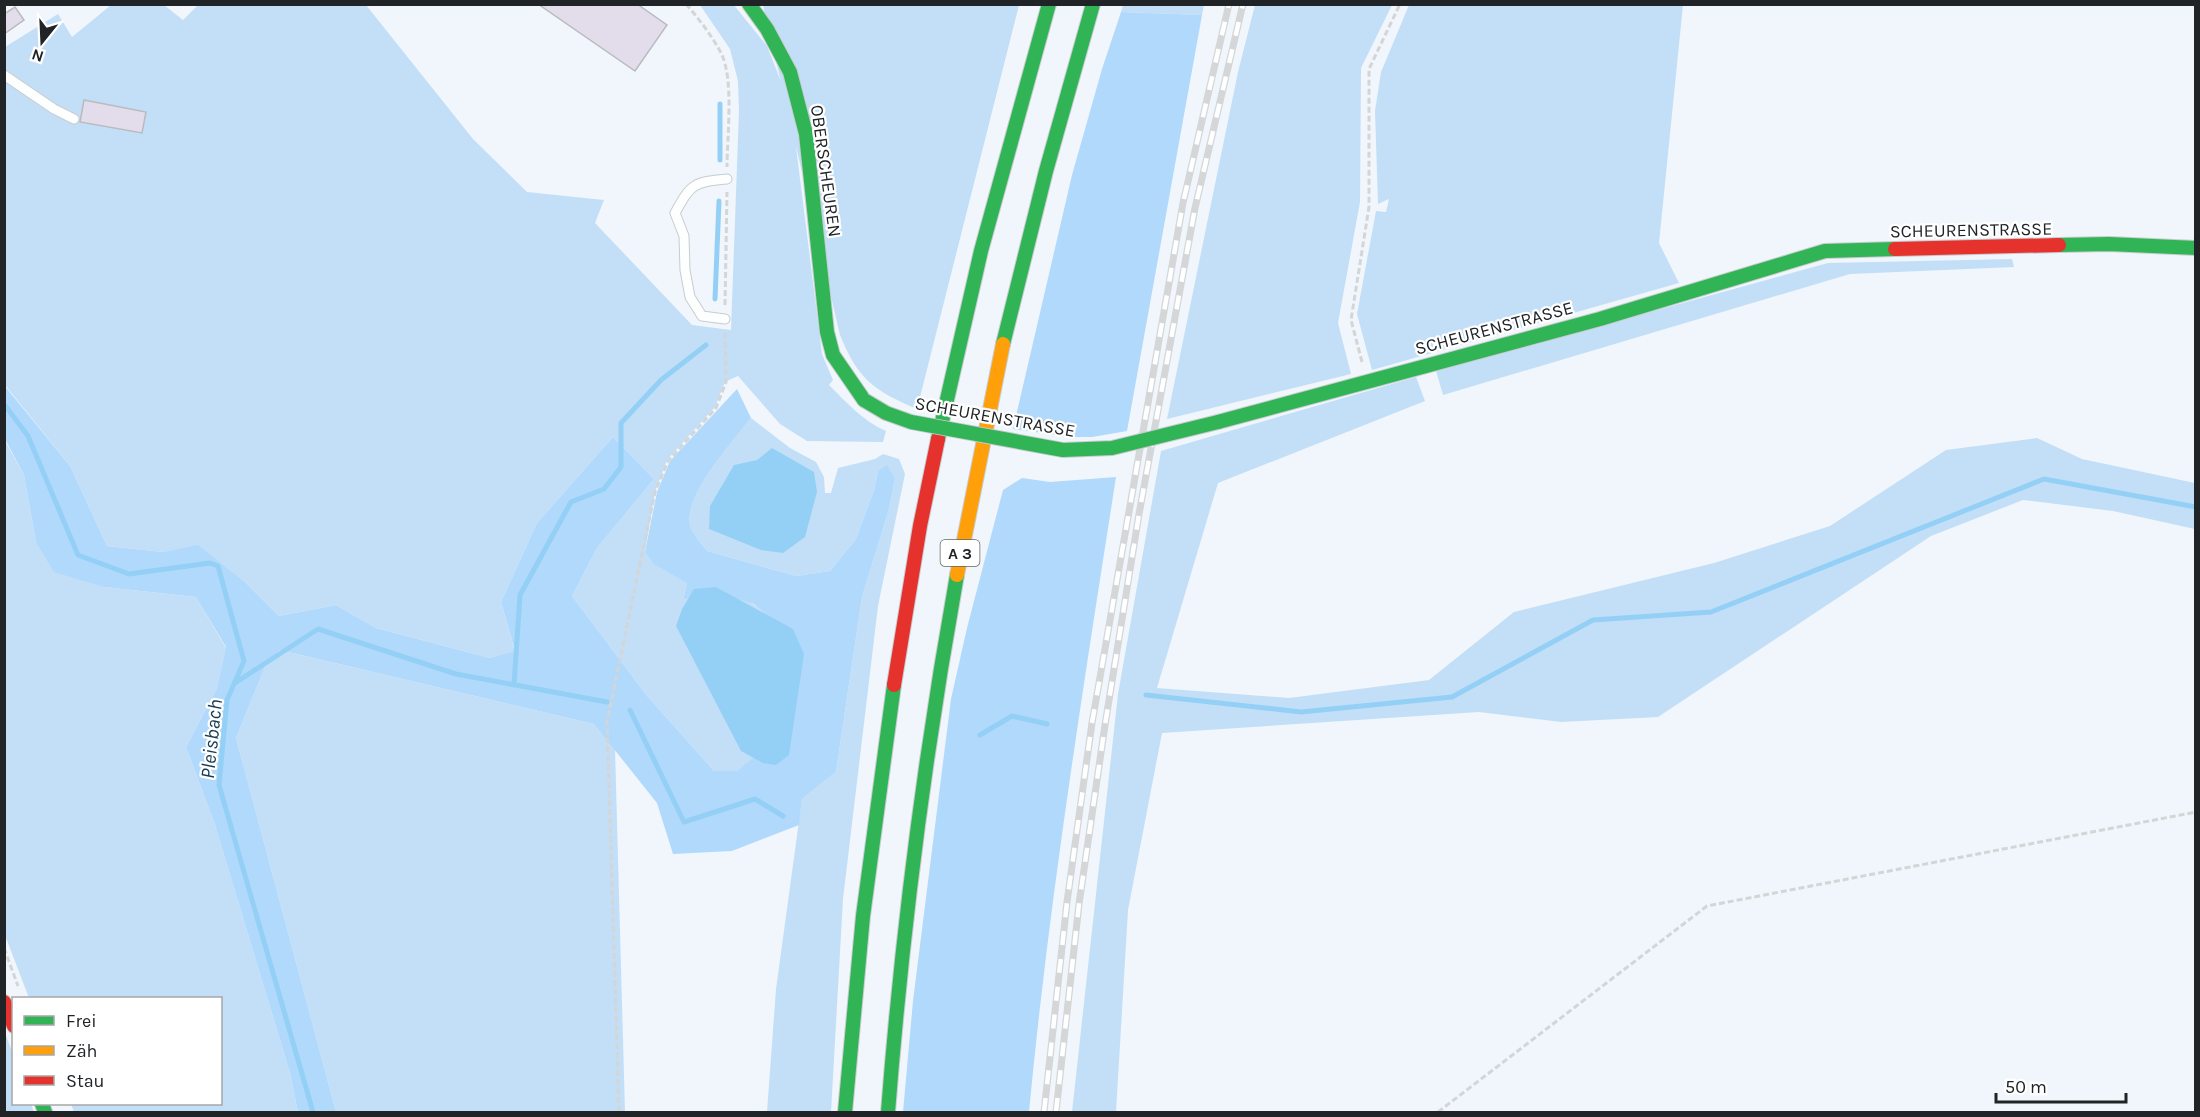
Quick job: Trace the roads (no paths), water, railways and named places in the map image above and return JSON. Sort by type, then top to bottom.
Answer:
[{"type":"main road","name":"OBERSCHEUREN","points":[[749,4],[767,29],[790,72],[806,134],[827,332],[833,355]]},
{"type":"main road","name":"A 3","points":[[845,1113],[866,877],[914,559],[960,334],[1012,132],[1049,4]]},
{"type":"main road","name":"A 3","points":[[888,1113],[909,883],[957,568],[1003,340],[1054,141],[1093,4]]},
{"type":"main road","name":"SCHEURENSTRASSE","points":[[833,355],[864,400],[886,413],[911,422],[1063,450],[1112,448],[1218,422],[1600,319],[1825,251],[2109,244],[2196,248]]},
{"type":"main road","points":[[4,1002],[12,1021]]},
{"type":"lane","points":[[4,75],[54,110],[74,119]]},
{"type":"lane","points":[[725,318],[702,316],[690,297],[685,270],[684,236],[675,213],[687,192],[702,181],[727,179]]},
{"type":"waterway","points":[[720,104],[720,160]]},
{"type":"waterway","points":[[715,299],[719,201]]},
{"type":"waterway","points":[[514,685],[520,595],[571,502],[604,489],[621,467],[621,423],[661,380],[706,345]]},
{"type":"waterway","name":"Pleisbach","points":[[4,404],[28,436],[78,555],[129,574],[210,563],[218,566],[244,661],[227,700],[219,785],[313,1112]]},
{"type":"waterway","points":[[1146,695],[1301,712],[1452,697],[1593,620],[1711,612],[2044,479],[2196,507]]},
{"type":"waterway","points":[[235,683],[318,629],[456,674],[607,702]]},
{"type":"waterway","points":[[630,710],[684,822],[755,799],[783,816]]},
{"type":"waterway","points":[[980,735],[1012,716],[1047,724]]},
{"type":"railway","points":[[1044,1112],[1067,902],[1092,723],[1183,203],[1229,4]]},
{"type":"railway","points":[[1056,1112],[1079,904],[1139,514],[1195,208],[1243,4]]}]
